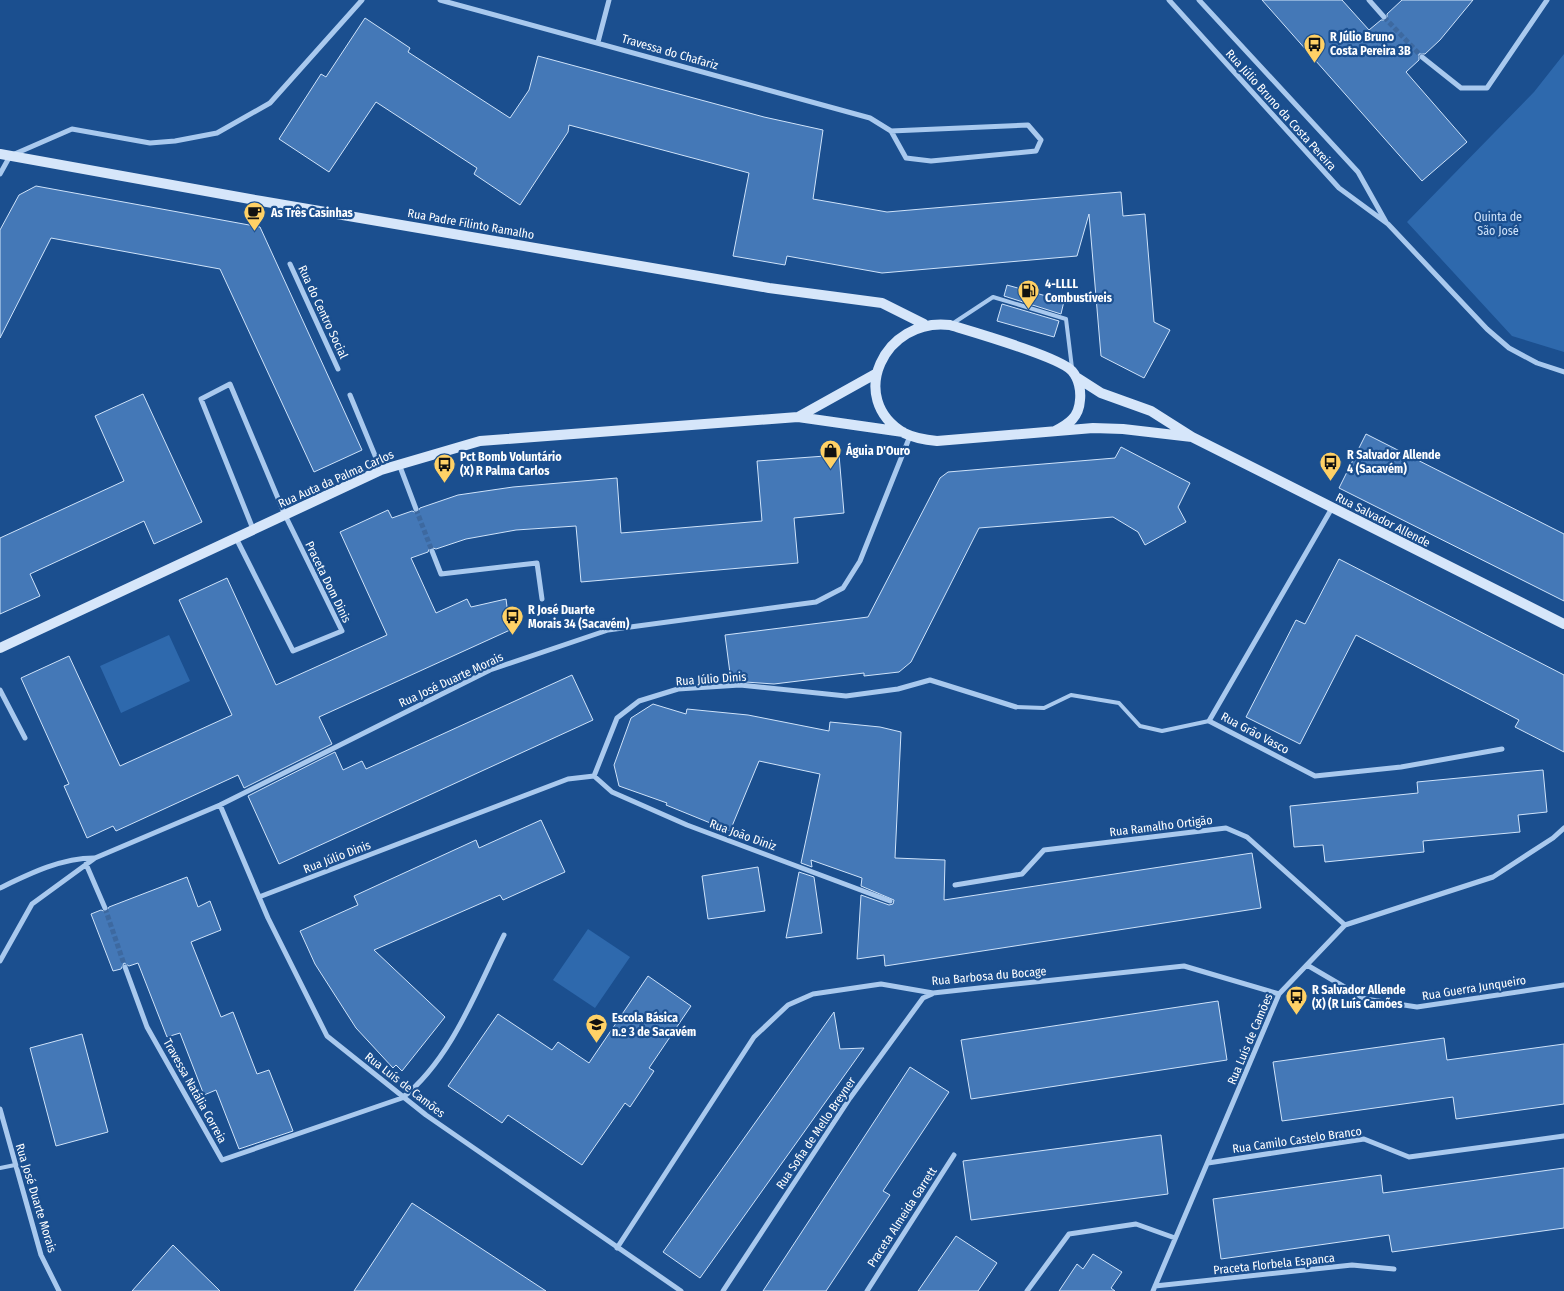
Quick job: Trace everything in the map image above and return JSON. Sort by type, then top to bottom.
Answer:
[{"type":"street","points":[[0,174],[5,155],[72,129],[150,143],[175,142],[216,133],[270,103],[362,0]]},
{"type":"street","name":"Travessa do Chafariz","points":[[440,0],[870,118],[891,131],[906,158],[931,161],[1036,151],[1041,140],[1028,124],[891,131]]},
{"type":"street","points":[[598,42],[609,0]]},
{"type":"street","name":"Rua Júlio Bruno da Costa Pereira","points":[[1169,0],[1338,188],[1388,224],[1486,329],[1501,342],[1538,363],[1564,372]]},
{"type":"street","name":"Rua Júlio Bruno da Costa Pereira","points":[[1199,0],[1358,172],[1388,224]]},
{"type":"street","points":[[1368,0],[1384,17]]},
{"type":"street","points":[[1422,57],[1462,88],[1488,88],[1547,0]]},
{"type":"street","name":"Rua Padre Filinto Ramalho","points":[[5,155],[769,288],[882,303],[924,324]]},
{"type":"street","name":"Rua do Centro Social","points":[[290,264],[338,369]]},
{"type":"street","points":[[907,434],[890,421],[881,406],[876,391],[877,373],[888,349],[904,333],[924,324],[950,325],[1062,363],[1101,393],[1152,411],[1192,437]]},
{"type":"street","name":"Rua Auta da Palma Carlos","points":[[798,417],[877,373]]},
{"type":"street","points":[[1055,431],[1072,420],[1079,411],[1080,388],[1074,374]]},
{"type":"street","points":[[253,530],[201,400],[230,384],[285,515]]},
{"type":"street","points":[[350,395],[381,470]]},
{"type":"street","name":"Rua Auta da Palma Carlos","points":[[0,648],[381,470],[480,441],[798,417],[907,434],[937,441],[1093,428],[1123,429],[1192,437]]},
{"type":"street","name":"Rua José Duarte Morais","points":[[0,960],[32,904],[94,858],[220,805],[490,670],[608,630],[816,602],[843,588],[860,562],[907,434]]},
{"type":"street","name":"Rua Salvador Allende","points":[[1192,437],[1564,624]]},
{"type":"street","points":[[399,464],[416,510]]},
{"type":"street","name":"Rua Grão Vasco","points":[[1332,508],[1209,721],[1315,776],[1401,767],[1502,749]]},
{"type":"street","name":"Praceta Dom Dinis","points":[[235,538],[293,651],[342,631],[285,515]]},
{"type":"street","points":[[432,551],[441,574],[537,563],[542,599]]},
{"type":"street","name":"Rua Júlio Dinis","points":[[259,897],[568,779],[594,776],[617,718],[639,701],[678,689],[740,685],[846,696],[898,689],[930,680],[1016,707]]},
{"type":"street","points":[[0,690],[25,738]]},
{"type":"street","name":"Rua João Diniz","points":[[594,776],[612,792],[687,826],[890,901]]},
{"type":"street","name":"Rua Luís de Camões","points":[[220,805],[259,897],[327,1036],[402,1098],[681,1291]]},
{"type":"street","name":"Rua Ramalho Ortigão","points":[[955,885],[1022,874],[1044,850],[1226,828],[1247,837],[1345,925]]},
{"type":"street","name":"Rua Luís de Camões","points":[[1154,1288],[1279,994],[1345,925],[1493,877],[1553,838],[1564,828]]},
{"type":"street","points":[[0,888],[48,867],[79,858],[94,858]]},
{"type":"street","points":[[86,864],[105,908]]},
{"type":"street","points":[[402,1098],[419,1085],[465,1016],[504,934]]},
{"type":"street","name":"Rua Guerra Junqueiro","points":[[1307,965],[1365,999],[1417,1007],[1564,985]]},
{"type":"street","name":"Rua Barbosa du Bocage","points":[[617,1248],[754,1037],[788,1005],[813,994],[881,984],[933,993],[1184,966],[1279,994]]},
{"type":"street","name":"Travessa Natália Correia","points":[[125,967],[147,1026],[222,1160],[402,1098]]},
{"type":"street","name":"Rua Sofia de Mello Breyner","points":[[723,1291],[850,1098],[924,998],[933,993]]},
{"type":"street","name":"Rua José Duarte Morais","points":[[0,1109],[14,1165],[41,1255],[58,1291]]},
{"type":"street","name":"Rua Camilo Castelo Branco","points":[[1208,1163],[1364,1139],[1409,1157],[1564,1136]]},
{"type":"street","name":"Praceta Almeida Garrett","points":[[867,1291],[954,1154]]},
{"type":"street","points":[[1027,1291],[1069,1234],[1136,1224],[1175,1238]]},
{"type":"street","name":"Praceta Florbela Espanca","points":[[1154,1288],[1352,1265],[1394,1268]]},
{"type":"lane","points":[[950,325],[993,297],[1066,318],[1074,374]]},
{"type":"lane","points":[[1016,707],[1044,708],[1071,696],[1119,703],[1140,726],[1162,731],[1209,721]]},
{"type":"lane","points":[[0,1168],[14,1165]]},
{"type":"green space","name":"Quinta de São José","points":[[1564,54],[1564,352],[1512,336],[1407,222],[1534,92]]},
{"type":"green space","points":[[169,635],[190,681],[121,713],[100,666]]},
{"type":"green space","points":[[588,929],[630,957],[595,1008],[553,980]]},
{"type":"building","points":[[1262,0],[1342,0],[1369,30],[1381,20],[1387,20],[1387,14],[1402,0],[1473,0],[1440,40],[1425,54],[1419,54],[1419,60],[1406,72],[1467,142],[1422,181]]},
{"type":"building","points":[[365,18],[410,48],[408,52],[510,118],[529,90],[538,56],[764,117],[823,130],[813,199],[887,212],[1121,192],[1123,216],[1145,214],[1154,322],[1170,330],[1144,378],[1101,356],[1089,214],[1077,256],[882,273],[787,256],[785,265],[733,256],[749,173],[569,125],[568,132],[520,205],[474,174],[477,168],[376,102],[329,172],[279,139],[321,74],[326,77]]},
{"type":"building","points":[[36,186],[260,227],[362,450],[314,472],[220,269],[51,238],[0,338],[0,230],[19,195]]},
{"type":"building","points":[[1007,285],[1064,301],[1061,314],[1004,296]]},
{"type":"building","points":[[1002,304],[1059,321],[1054,337],[997,321]]},
{"type":"building","points":[[143,394],[202,522],[154,544],[144,521],[30,574],[40,596],[0,614],[0,538],[124,481],[95,416]]},
{"type":"building","points":[[1366,434],[1564,534],[1564,601],[1339,488]]},
{"type":"building","points":[[1121,447],[1190,483],[1178,507],[1186,522],[1145,545],[1138,532],[1113,517],[979,528],[911,662],[899,672],[864,676],[864,673],[774,684],[731,681],[725,635],[868,617],[940,478],[948,472],[1115,458]]},
{"type":"building","points":[[839,455],[844,513],[794,518],[798,563],[581,582],[576,526],[516,530],[466,539],[436,549],[430,547],[428,552],[411,558],[436,613],[467,599],[471,607],[506,599],[510,630],[319,717],[332,744],[244,788],[238,775],[116,831],[113,826],[87,838],[64,786],[69,784],[21,678],[69,656],[120,766],[232,715],[179,600],[227,578],[276,685],[387,635],[340,532],[388,510],[392,518],[412,511],[417,513],[420,508],[458,495],[513,487],[617,478],[621,533],[762,521],[757,461]]},
{"type":"building","points":[[1339,559],[1564,675],[1564,752],[1515,727],[1519,720],[1356,635],[1300,744],[1246,717],[1296,620],[1305,624]]},
{"type":"building","points":[[572,675],[593,720],[279,864],[248,796],[335,752],[343,770],[362,761],[366,769]]},
{"type":"building","points":[[653,704],[686,714],[687,709],[748,715],[829,731],[830,722],[880,727],[901,732],[895,858],[945,860],[944,900],[1252,853],[1261,908],[885,966],[884,955],[857,959],[861,895],[889,905],[893,904],[894,900],[861,886],[862,878],[811,860],[812,867],[801,863],[820,774],[759,761],[730,831],[666,805],[667,803],[619,786],[614,765],[631,718]]},
{"type":"building","points":[[1543,770],[1547,812],[1518,815],[1520,832],[1423,841],[1424,852],[1325,862],[1323,845],[1294,847],[1290,806],[1418,793],[1417,782]]},
{"type":"building","points":[[541,820],[565,872],[503,900],[500,895],[374,950],[445,1017],[402,1071],[396,1065],[393,1068],[356,1028],[315,964],[300,931],[358,905],[354,896],[476,840],[479,848]]},
{"type":"building","points":[[758,867],[765,911],[708,919],[702,876]]},
{"type":"building","points":[[799,872],[814,877],[822,933],[786,938]]},
{"type":"building","points":[[187,877],[198,907],[210,901],[221,930],[191,942],[221,1017],[233,1012],[257,1074],[269,1070],[293,1131],[239,1149],[216,1090],[204,1095],[180,1033],[167,1037],[138,963],[129,966],[124,963],[121,969],[113,971],[91,914],[101,910],[106,912],[109,907]]},
{"type":"building","points":[[648,976],[691,1006],[649,1068],[654,1071],[630,1107],[625,1103],[582,1165],[508,1115],[502,1123],[448,1086],[498,1014],[552,1050],[558,1042],[589,1063]]},
{"type":"building","points":[[1218,1001],[1227,1060],[971,1099],[961,1040]]},
{"type":"building","points":[[834,1012],[840,1049],[864,1048],[700,1278],[663,1252]]},
{"type":"building","points":[[82,1034],[108,1132],[56,1146],[30,1048]]},
{"type":"building","points":[[1444,1038],[1447,1060],[1564,1044],[1564,1104],[1456,1119],[1453,1097],[1282,1121],[1273,1062]]},
{"type":"building","points":[[910,1067],[949,1092],[883,1191],[890,1195],[826,1291],[763,1291]]},
{"type":"building","points":[[1161,1135],[1168,1194],[971,1220],[963,1161]]},
{"type":"building","points":[[1564,1168],[1564,1228],[1392,1252],[1389,1235],[1221,1259],[1213,1199],[1381,1175],[1383,1193]]},
{"type":"building","points":[[412,1203],[546,1291],[354,1291]]},
{"type":"building","points":[[956,1236],[997,1263],[978,1291],[918,1291]]},
{"type":"building","points":[[173,1245],[220,1291],[132,1291]]},
{"type":"building","points":[[1093,1254],[1122,1272],[1111,1288],[1115,1291],[1059,1291],[1077,1264],[1083,1269]]},
{"type":"tunnel","points":[[1384,17],[1422,57]]},
{"type":"tunnel","points":[[416,509],[432,551]]},
{"type":"tunnel","points":[[105,908],[125,967]]},
{"type":"place","name":"R Júlio Bruno Costa Pereira 3B","points":[[1314,63]]},
{"type":"place","name":"As Três Casinhas","points":[[255,232]]},
{"type":"place","name":"4-LLLL Combustíveis","points":[[1029,310]]},
{"type":"place","name":"Águia D'Ouro","points":[[830,470]]},
{"type":"place","name":"R Salvador Allende 4 (Sacavém)","points":[[1331,481]]},
{"type":"place","name":"Pct Bomb Voluntário (X) R Palma Carlos","points":[[444,483]]},
{"type":"place","name":"R José Duarte Morais 34 (Sacavém)","points":[[512,636]]},
{"type":"place","name":"R Salvador Allende (X) (R Luís Camões","points":[[1296,1016]]},
{"type":"place","name":"Escola Básica n.º 3 de Sacavém","points":[[596,1044]]}]
